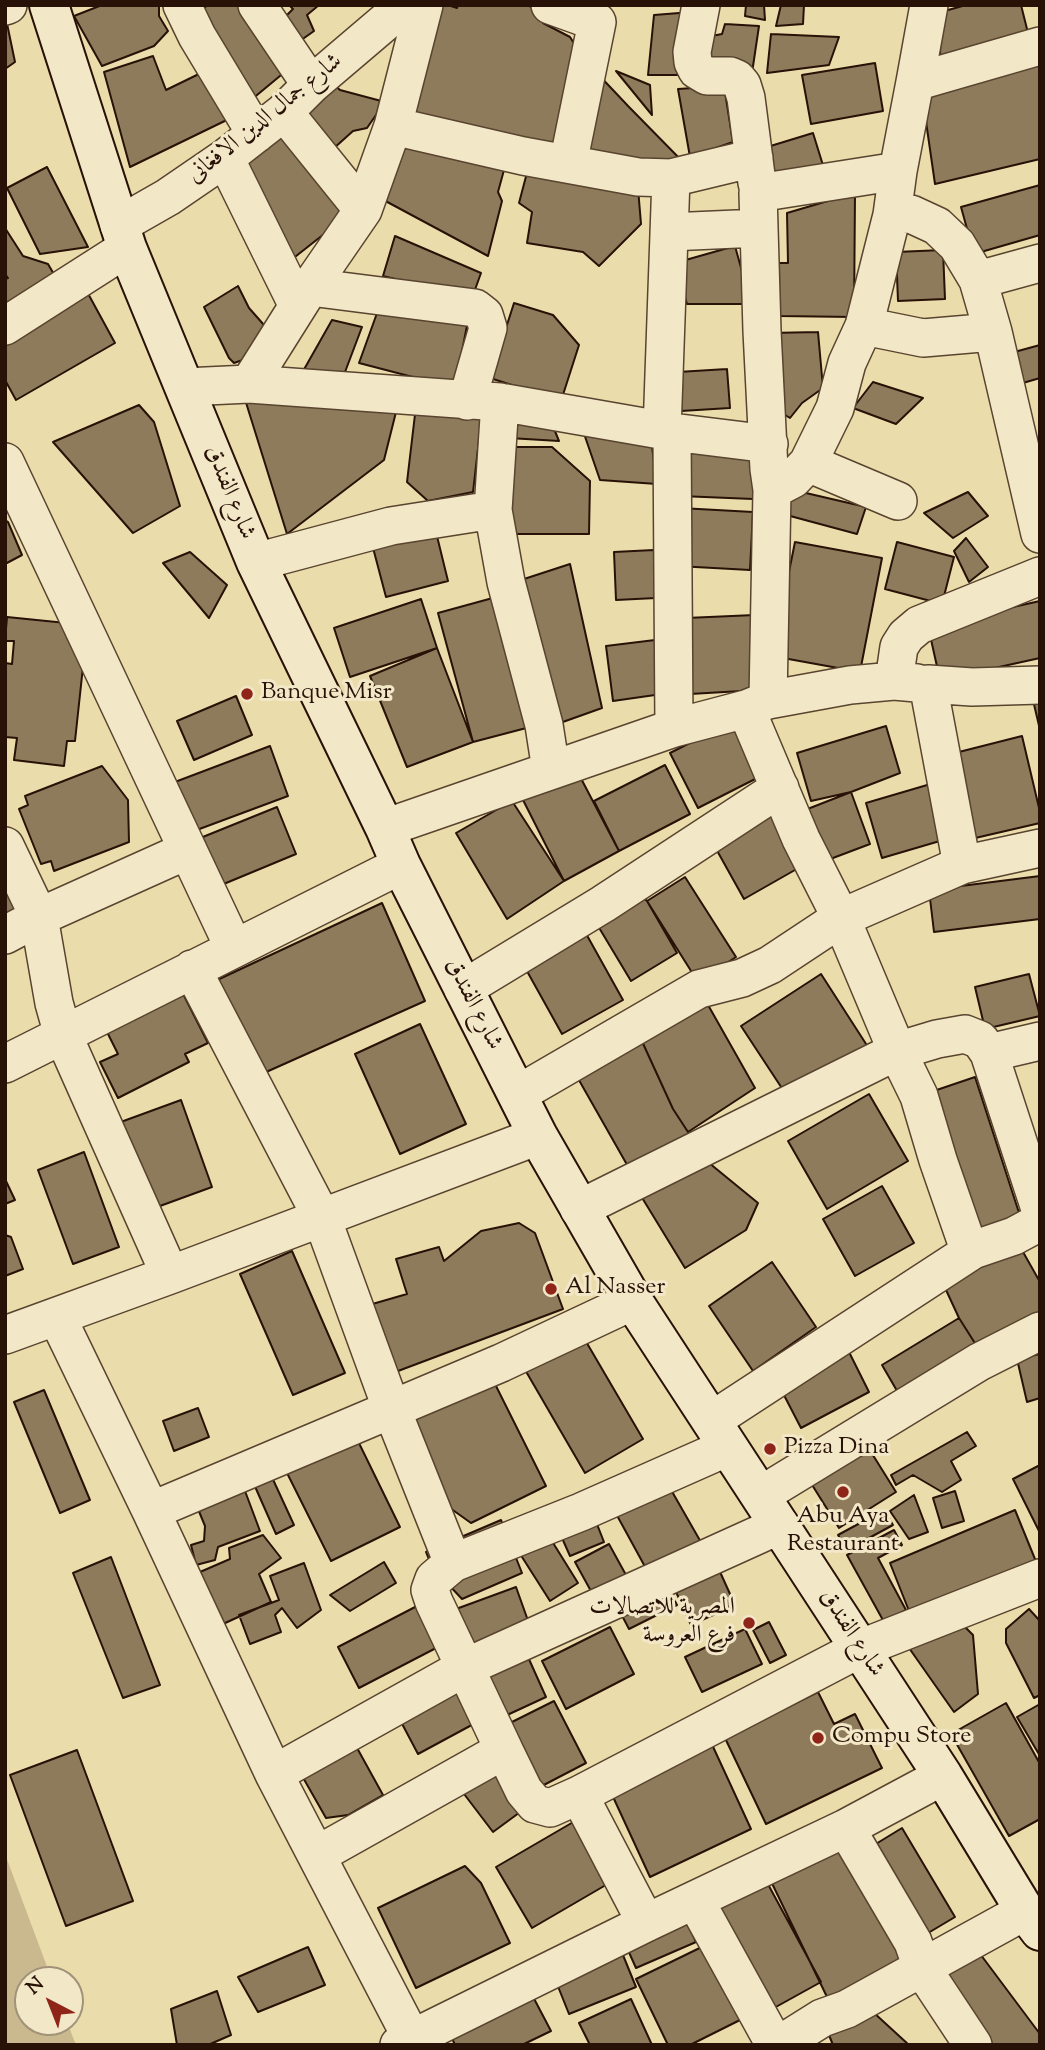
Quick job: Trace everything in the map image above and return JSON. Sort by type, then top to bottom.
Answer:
[{"type":"street","name":"شارع الفندق","points":[[48,5],[123,237],[256,562],[401,865],[538,1136],[633,1301],[943,1776],[1032,1921]]},
{"type":"street","points":[[182,5],[197,36],[270,123],[363,210]]},
{"type":"street","points":[[257,5],[311,85]]},
{"type":"street","name":"شارع جمال الدين الافغانى","points":[[5,326],[123,237],[168,197],[270,123],[405,5]]},
{"type":"street","points":[[249,384],[363,210],[393,126],[424,5]]},
{"type":"street","points":[[550,5],[599,14],[568,164]]},
{"type":"street","points":[[701,5],[692,52],[693,62],[697,70],[707,75],[730,76],[742,85],[746,98],[757,193],[772,490],[757,705],[780,788],[801,839],[841,918],[919,1096],[965,1238],[973,1250]]},
{"type":"street","points":[[772,490],[793,479],[808,463],[835,408],[847,363],[864,326],[892,215],[929,5]]},
{"type":"street","points":[[915,82],[1040,46]]},
{"type":"street","points":[[393,126],[638,177],[671,178],[757,193]]},
{"type":"street","points":[[225,158],[304,297]]},
{"type":"street","points":[[669,232],[757,193],[898,171]]},
{"type":"street","points":[[671,178],[667,432],[674,728]]},
{"type":"street","points":[[892,215],[911,214],[937,226],[957,245],[978,280],[993,332],[1040,534]]},
{"type":"street","points":[[978,280],[1040,263]]},
{"type":"street","points":[[304,297],[475,309],[484,315],[488,328],[483,401],[493,510],[506,582],[544,725],[551,770]]},
{"type":"street","points":[[864,326],[923,338],[993,332]]},
{"type":"street","points":[[185,387],[249,384],[483,401],[667,432],[769,444]]},
{"type":"street","points":[[5,462],[234,948]]},
{"type":"street","points":[[808,463],[898,501]]},
{"type":"street","points":[[256,562],[391,526],[493,510]]},
{"type":"street","points":[[962,865],[899,647],[906,636],[919,625],[1040,576]]},
{"type":"street","points":[[385,828],[674,728],[757,705],[850,685],[1040,685]]},
{"type":"street","points":[[463,989],[603,904],[780,788]]},
{"type":"street","points":[[5,846],[38,917],[54,1003],[64,1035],[170,1275]]},
{"type":"street","points":[[518,1094],[699,989],[742,978],[770,965],[841,918],[962,865],[1040,848]]},
{"type":"street","points":[[5,935],[38,917],[188,850]]},
{"type":"street","points":[[5,1064],[401,865]]},
{"type":"street","points":[[192,969],[322,1218],[392,1410],[453,1563]]},
{"type":"street","points":[[579,1209],[897,1051],[965,1034],[980,1040],[989,1053],[1040,1209]]},
{"type":"street","points":[[989,1053],[1040,1041]]},
{"type":"street","points":[[7,1330],[57,1317],[538,1136]]},
{"type":"street","points":[[1040,1222],[1014,1236],[973,1250],[720,1434],[581,1512],[453,1563],[434,1578],[430,1590],[464,1668],[524,1791],[535,1804],[550,1808],[859,1649],[1040,1578]]},
{"type":"street","points":[[151,1511],[501,1363],[633,1301]]},
{"type":"street","points":[[57,1317],[274,1774],[317,1855],[423,2039],[646,1923],[846,1828],[943,1776]]},
{"type":"street","points":[[274,1774],[464,1668],[771,1510],[979,1362],[1040,1331]]},
{"type":"street","points":[[317,1855],[503,1749]]},
{"type":"street","points":[[579,1795],[646,1923]]},
{"type":"street","points":[[846,1828],[912,1942],[922,1968],[973,2045]]},
{"type":"street","points":[[695,1900],[777,2045],[822,2018],[847,2009],[922,1968],[1032,1921]]},
{"type":"shaded area","points":[[5,1854],[47,1966],[14,1966],[14,2036],[72,2036],[76,2045],[5,2045]]},
{"type":"building","points":[[102,5],[159,5],[159,16],[168,31],[154,46],[102,66],[74,16]]},
{"type":"building","points":[[208,5],[247,5],[292,66],[251,100],[193,16]]},
{"type":"building","points":[[289,5],[319,5],[307,15],[314,31],[297,43],[281,21],[293,9]]},
{"type":"building","points":[[432,5],[457,8],[458,5],[527,5],[543,12],[543,23],[570,37],[579,51],[564,153],[419,124],[409,103]]},
{"type":"building","points":[[746,5],[764,5],[765,20],[745,16]]},
{"type":"building","points":[[781,5],[804,5],[803,24],[776,26]]},
{"type":"building","points":[[966,5],[1021,5],[1028,33],[940,56],[941,12]]},
{"type":"building","points":[[692,12],[686,75],[648,75],[654,15]]},
{"type":"building","points":[[5,14],[15,62],[5,69]]},
{"type":"building","points":[[725,24],[759,26],[752,73],[706,63],[706,37],[722,34]]},
{"type":"building","points":[[771,34],[839,37],[829,65],[767,73]]},
{"type":"building","points":[[153,56],[166,90],[203,72],[235,116],[130,167],[104,72]]},
{"type":"building","points":[[1040,56],[1040,159],[935,184],[921,87]]},
{"type":"building","points":[[875,63],[883,111],[811,124],[802,75]]},
{"type":"building","points":[[595,71],[629,107],[686,165],[581,153]]},
{"type":"building","points":[[616,71],[650,85],[652,115]]},
{"type":"building","points":[[328,79],[340,90],[385,102],[367,128],[353,131],[333,149],[292,112]]},
{"type":"building","points":[[724,86],[733,142],[690,157],[678,89]]},
{"type":"building","points":[[283,124],[352,212],[286,264],[231,164]]},
{"type":"building","points":[[813,133],[826,175],[776,189],[764,148]]},
{"type":"building","points":[[399,139],[504,170],[498,192],[502,201],[488,256],[378,197]]},
{"type":"building","points":[[529,165],[638,188],[641,224],[599,266],[583,252],[527,243],[532,212],[519,203]]},
{"type":"building","points":[[47,167],[88,247],[40,254],[7,188]]},
{"type":"building","points":[[1040,185],[1040,235],[974,254],[961,207]]},
{"type":"building","points":[[855,193],[854,317],[779,316],[770,263],[788,263],[787,213]]},
{"type":"building","points":[[5,228],[23,256],[48,264],[55,276],[5,306],[5,279],[8,278],[5,274]]},
{"type":"building","points":[[395,236],[481,273],[472,298],[383,276]]},
{"type":"building","points":[[735,246],[751,304],[687,304],[675,263]]},
{"type":"building","points":[[943,250],[945,299],[898,301],[896,252]]},
{"type":"building","points":[[238,286],[249,308],[264,325],[260,354],[234,363],[204,307]]},
{"type":"building","points":[[85,288],[115,343],[16,400],[5,380],[5,338]]},
{"type":"building","points":[[381,302],[469,315],[455,388],[359,363]]},
{"type":"building","points":[[514,303],[553,315],[579,345],[561,401],[490,378]]},
{"type":"building","points":[[332,320],[362,327],[342,380],[298,380]]},
{"type":"building","points":[[818,332],[823,388],[802,403],[790,418],[777,410],[770,333]]},
{"type":"building","points":[[1040,345],[1040,378],[1016,385],[1007,354]]},
{"type":"building","points":[[727,369],[730,408],[681,411],[678,372]]},
{"type":"building","points":[[873,382],[923,398],[896,424],[853,408]]},
{"type":"building","points":[[243,393],[397,408],[384,460],[287,534]]},
{"type":"building","points":[[139,405],[154,422],[180,506],[133,533],[53,442]]},
{"type":"building","points":[[416,406],[482,414],[473,492],[428,501],[407,482]]},
{"type":"building","points":[[510,417],[550,419],[559,441],[509,438]]},
{"type":"building","points":[[581,425],[651,439],[657,484],[600,480]]},
{"type":"building","points":[[682,446],[756,450],[753,499],[680,496]]},
{"type":"building","points":[[503,447],[552,447],[590,481],[589,534],[502,534]]},
{"type":"building","points":[[793,490],[866,507],[857,534],[779,513]]},
{"type":"building","points":[[968,492],[988,516],[953,538],[924,513]]},
{"type":"building","points":[[680,508],[753,512],[750,570],[677,566]]},
{"type":"building","points":[[5,520],[22,555],[5,564]]},
{"type":"building","points":[[435,528],[448,581],[386,597],[372,544]]},
{"type":"building","points":[[966,538],[988,567],[969,582],[954,551]]},
{"type":"building","points":[[795,542],[882,558],[860,672],[772,656]]},
{"type":"building","points":[[897,542],[954,557],[942,604],[885,589]]},
{"type":"building","points":[[654,550],[656,598],[616,600],[614,552]]},
{"type":"building","points":[[190,552],[227,585],[209,618],[163,563]]},
{"type":"building","points":[[570,564],[602,708],[560,723],[521,580]]},
{"type":"building","points":[[500,596],[534,726],[473,742],[438,613]]},
{"type":"building","points":[[421,599],[437,648],[350,677],[334,628]]},
{"type":"building","points":[[1040,601],[1040,658],[940,680],[928,626]]},
{"type":"building","points":[[755,615],[759,690],[690,694],[686,618]]},
{"type":"building","points":[[7,617],[76,624],[85,648],[75,741],[67,741],[64,766],[14,760],[17,738],[5,737],[5,663],[12,664],[14,641],[5,641]]},
{"type":"building","points":[[655,640],[662,694],[613,701],[606,646]]},
{"type":"building","points":[[437,648],[473,742],[407,767],[370,676]]},
{"type":"building","points":[[236,696],[252,735],[194,760],[177,721]]},
{"type":"building","points":[[1040,698],[1040,730],[1033,700]]},
{"type":"building","points":[[737,719],[765,774],[698,808],[670,753]]},
{"type":"building","points":[[886,726],[900,773],[851,792],[811,801],[797,753]]},
{"type":"building","points":[[1022,736],[1040,812],[1040,823],[971,839],[951,754]]},
{"type":"building","points":[[270,746],[288,796],[186,834],[167,785]]},
{"type":"building","points":[[665,765],[690,814],[619,851],[594,801]]},
{"type":"building","points":[[102,766],[128,800],[129,842],[54,871],[51,861],[41,864],[19,809],[28,805],[25,796]]},
{"type":"building","points":[[575,767],[619,851],[564,881],[521,796]]},
{"type":"building","points":[[934,783],[950,838],[882,858],[866,803]]},
{"type":"building","points":[[851,792],[870,844],[825,861],[805,810]]},
{"type":"building","points":[[512,801],[564,881],[507,919],[456,833]]},
{"type":"building","points":[[277,807],[296,854],[202,893],[183,845]]},
{"type":"building","points":[[772,814],[802,866],[744,899],[715,847]]},
{"type":"building","points":[[1040,876],[1040,919],[934,932],[929,890]]},
{"type":"building","points":[[685,877],[736,957],[698,982],[647,901]]},
{"type":"building","points":[[5,879],[22,911],[5,920]]},
{"type":"building","points":[[640,894],[647,901],[677,953],[631,981],[595,921]]},
{"type":"building","points":[[382,903],[425,1001],[255,1077],[215,981]]},
{"type":"building","points":[[584,930],[623,1000],[562,1034],[523,964]]},
{"type":"building","points":[[168,964],[208,1043],[185,1054],[189,1062],[118,1098],[100,1062],[118,1054],[106,1030]]},
{"type":"building","points":[[821,974],[868,1047],[789,1099],[741,1026]]},
{"type":"building","points":[[1029,974],[1040,1016],[985,1029],[975,987]]},
{"type":"building","points":[[699,989],[755,1088],[688,1132],[673,1109],[635,1026]]},
{"type":"building","points":[[629,1013],[673,1109],[688,1132],[697,1132],[630,1170],[563,1052]]},
{"type":"building","points":[[420,1024],[466,1124],[400,1154],[355,1054]]},
{"type":"building","points":[[975,1077],[1021,1219],[965,1238],[919,1096]]},
{"type":"building","points":[[869,1094],[908,1161],[827,1209],[788,1141]]},
{"type":"building","points":[[181,1100],[212,1187],[149,1210],[118,1123]]},
{"type":"building","points":[[84,1152],[119,1247],[73,1264],[38,1170]]},
{"type":"building","points":[[703,1158],[758,1203],[746,1230],[685,1268],[641,1196]]},
{"type":"building","points":[[5,1179],[15,1200],[5,1204]]},
{"type":"building","points":[[882,1186],[914,1243],[855,1276],[823,1219]]},
{"type":"building","points":[[519,1223],[535,1233],[563,1309],[398,1371],[374,1346],[362,1307],[407,1294],[396,1259],[439,1247],[444,1261],[481,1231]]},
{"type":"building","points":[[5,1235],[11,1237],[23,1269],[5,1276]]},
{"type":"building","points":[[1014,1236],[1040,1282],[1040,1315],[978,1348],[959,1318],[940,1277]]},
{"type":"building","points":[[292,1251],[345,1373],[293,1395],[240,1274]]},
{"type":"building","points":[[772,1262],[816,1327],[753,1371],[709,1306]]},
{"type":"building","points":[[959,1318],[978,1348],[900,1396],[882,1365]]},
{"type":"building","points":[[581,1333],[643,1439],[585,1473],[524,1368]]},
{"type":"building","points":[[841,1336],[869,1392],[801,1428],[772,1372]]},
{"type":"building","points":[[1040,1354],[1040,1398],[1027,1402],[1017,1359]]},
{"type":"building","points":[[481,1356],[546,1486],[471,1523],[450,1508],[396,1398]]},
{"type":"building","points":[[44,1390],[90,1500],[60,1513],[14,1402]]},
{"type":"building","points":[[198,1408],[209,1437],[174,1451],[163,1421]]},
{"type":"building","points":[[851,1420],[896,1492],[839,1528],[794,1456]]},
{"type":"building","points":[[967,1432],[976,1446],[951,1461],[961,1480],[942,1492],[913,1475],[896,1485],[891,1475]]},
{"type":"building","points":[[356,1437],[400,1527],[331,1561],[286,1471]]},
{"type":"building","points":[[1040,1465],[1040,1533],[1013,1479]]},
{"type":"building","points":[[270,1473],[294,1525],[276,1534],[253,1482]]},
{"type":"building","points":[[666,1481],[702,1544],[649,1574],[614,1510]]},
{"type":"building","points":[[245,1491],[260,1531],[218,1547],[215,1560],[196,1565],[191,1545],[204,1541],[205,1526],[198,1509]]},
{"type":"building","points":[[955,1491],[964,1521],[942,1528],[933,1498]]},
{"type":"building","points":[[914,1495],[928,1532],[909,1539],[890,1511]]},
{"type":"building","points":[[884,1510],[893,1525],[847,1550],[838,1535]]},
{"type":"building","points":[[1015,1510],[1037,1564],[911,1616],[890,1563]]},
{"type":"building","points":[[593,1514],[604,1542],[570,1556],[558,1529]]},
{"type":"building","points":[[501,1520],[522,1573],[462,1599],[432,1567],[426,1552]]},
{"type":"building","points":[[894,1530],[902,1545],[878,1558],[906,1610],[884,1622],[847,1555]]},
{"type":"building","points":[[263,1535],[281,1558],[259,1574],[271,1602],[223,1624],[200,1572],[230,1559],[229,1548]]},
{"type":"building","points":[[550,1538],[578,1583],[550,1601],[515,1546]]},
{"type":"building","points":[[609,1544],[626,1575],[592,1593],[575,1562]]},
{"type":"building","points":[[111,1557],[160,1685],[123,1698],[73,1573]]},
{"type":"building","points":[[384,1562],[396,1583],[350,1611],[330,1595]]},
{"type":"building","points":[[304,1563],[321,1610],[297,1628],[282,1608],[275,1615],[281,1632],[250,1644],[239,1615],[279,1600],[270,1576]]},
{"type":"building","points":[[716,1563],[735,1605],[691,1625],[672,1583]]},
{"type":"building","points":[[665,1582],[677,1605],[629,1629],[617,1606]]},
{"type":"building","points":[[516,1587],[531,1629],[471,1651],[456,1609]]},
{"type":"building","points":[[417,1606],[438,1647],[359,1688],[338,1647]]},
{"type":"building","points":[[945,1607],[973,1635],[978,1694],[954,1712],[902,1638]]},
{"type":"building","points":[[1029,1609],[1040,1621],[1040,1695],[1034,1698],[1006,1643],[1006,1629]]},
{"type":"building","points":[[769,1622],[786,1655],[770,1663],[753,1630]]},
{"type":"building","points":[[610,1627],[634,1674],[566,1709],[542,1661]]},
{"type":"building","points":[[745,1629],[762,1664],[702,1692],[685,1657]]},
{"type":"building","points":[[528,1657],[546,1697],[505,1716],[482,1663]]},
{"type":"building","points":[[452,1667],[481,1720],[418,1754],[390,1701]]},
{"type":"building","points":[[818,1692],[834,1724],[855,1714],[882,1768],[766,1824],[725,1738]]},
{"type":"building","points":[[554,1701],[586,1763],[538,1788],[506,1725]]},
{"type":"building","points":[[1006,1703],[1040,1764],[1040,1819],[1009,1836],[951,1734]]},
{"type":"building","points":[[1040,1704],[1040,1756],[1017,1717]]},
{"type":"building","points":[[351,1737],[383,1795],[348,1815],[326,1818],[297,1767]]},
{"type":"building","points":[[709,1738],[751,1829],[650,1877],[608,1786]]},
{"type":"building","points":[[77,1750],[133,1901],[66,1926],[10,1775]]},
{"type":"building","points":[[487,1770],[509,1784],[527,1807],[493,1832],[461,1790]]},
{"type":"building","points":[[575,1821],[611,1882],[532,1928],[496,1867]]},
{"type":"building","points":[[902,1828],[955,1917],[913,1942],[861,1853]]},
{"type":"building","points":[[845,1832],[907,1960],[828,1999],[766,1871]]},
{"type":"building","points":[[465,1866],[481,1883],[510,1943],[416,1988],[378,1908]]},
{"type":"building","points":[[763,1875],[821,1982],[765,2013],[706,1906]]},
{"type":"building","points":[[683,1912],[696,1942],[636,1968],[623,1939]]},
{"type":"building","points":[[960,1927],[1040,2034],[1040,2045],[961,2045],[905,1969]]},
{"type":"building","points":[[614,1933],[636,1987],[569,2014],[547,1959]]},
{"type":"building","points":[[712,1942],[748,2016],[690,2045],[668,2045],[636,1979]]},
{"type":"building","points":[[308,1947],[325,1985],[258,2012],[238,1977]]},
{"type":"building","points":[[217,1991],[231,2035],[208,2045],[177,2045],[171,2009]]},
{"type":"building","points":[[530,1991],[551,2031],[522,2045],[455,2045],[448,2029]]},
{"type":"building","points":[[631,1999],[652,2045],[590,2045],[579,2023]]},
{"type":"building","points":[[861,2001],[909,2045],[833,2045],[822,2018]]},
{"type":"place","name":"Banque Misr","points":[[247,694]]},
{"type":"place","name":"Al Nasser","points":[[551,1289]]},
{"type":"place","name":"Pizza Dina","points":[[770,1449]]},
{"type":"place","name":"Abu Aya Restaurant","points":[[843,1492]]},
{"type":"place","name":"المصرية للاتصالات فرع العروسة","points":[[749,1623]]},
{"type":"place","name":"Compu Store","points":[[818,1738]]}]
